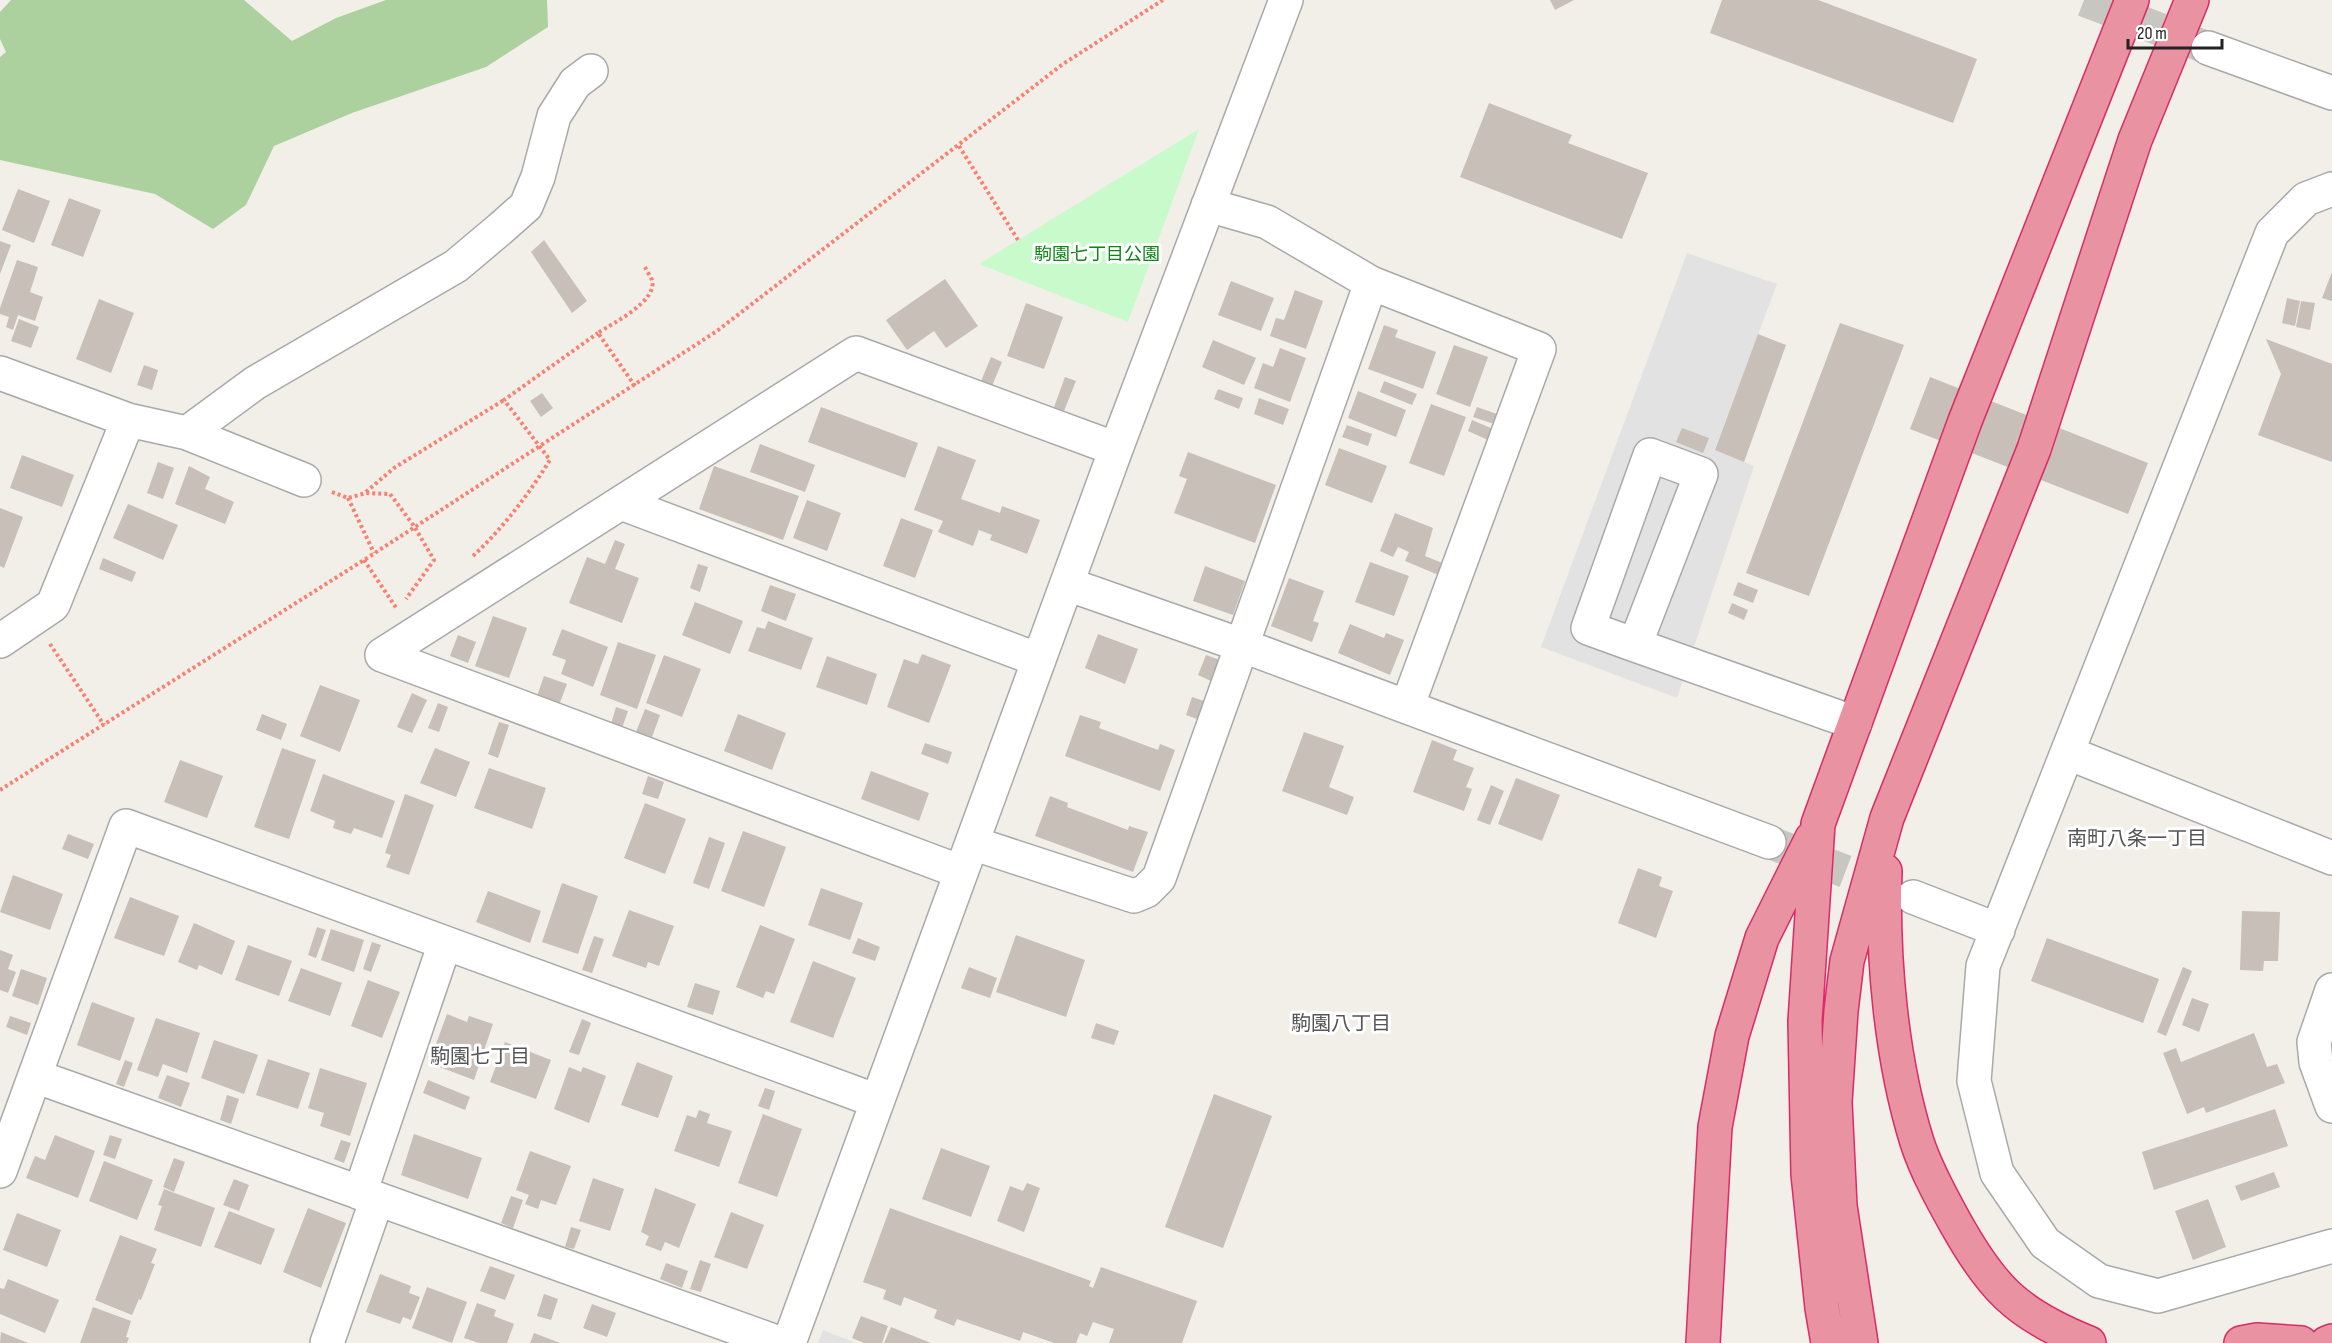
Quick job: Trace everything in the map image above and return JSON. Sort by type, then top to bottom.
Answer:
[{"type":"highway","points":[[1703,1343],[1715,1127],[1732,1035],[1762,938],[1818,824],[1965,421],[2132,0]]},
{"type":"highway","points":[[1861,1343],[1840,1206],[1835,1102],[1847,961],[1887,818],[2034,449],[2135,140],[2192,0]]},
{"type":"highway","points":[[1887,818],[1883,914],[1889,991],[1900,1079],[1918,1144],[1945,1204],[1972,1253],[2007,1295],[2050,1327],[2089,1343]]},
{"type":"highway","points":[[1818,824],[1805,1021],[1807,1162],[1822,1308],[1828,1343]]},
{"type":"highway","points":[[2241,1343],[2257,1340],[2301,1343]]},
{"type":"highway","points":[[2327,1343],[2332,1341]]},
{"type":"street","points":[[789,1343],[1116,449],[1286,0]]},
{"type":"street","points":[[2208,48],[2332,93]]},
{"type":"street","points":[[187,433],[255,383],[456,266],[526,206],[538,177],[554,116],[575,83],[591,71]]},
{"type":"street","points":[[2332,189],[2306,199],[2272,233],[1983,966],[1974,1081],[1997,1173],[2045,1243],[2099,1281],[2158,1296],[2332,1246]]},
{"type":"street","points":[[1208,205],[1267,222],[1371,283],[1539,349],[1407,707]]},
{"type":"street","points":[[1116,449],[856,353],[382,655],[966,858],[1134,896],[1146,891],[1159,878],[1371,283]]},
{"type":"street","points":[[0,373],[128,420],[187,433],[304,480]]},
{"type":"street","points":[[13,627],[53,605],[128,420]]},
{"type":"street","points":[[1635,645],[1701,474],[1650,455],[1588,627],[1635,645],[1855,723]]},
{"type":"street","points":[[621,503],[1039,660]]},
{"type":"street","points":[[1067,584],[1241,645],[1769,842]]},
{"type":"street","points":[[2068,753],[2332,858]]},
{"type":"street","points":[[0,1171],[126,826],[878,1101]]},
{"type":"street","points":[[1912,897],[1998,930]]},
{"type":"street","points":[[327,1343],[445,943]]},
{"type":"street","points":[[2332,990],[2314,1042],[2316,1062],[2332,1106]]},
{"type":"street","points":[[35,1076],[779,1343]]},
{"type":"path","points":[[0,790],[364,560],[717,331],[1064,64],[1163,0]]},
{"type":"path","points":[[959,146],[1018,240]]},
{"type":"path","points":[[366,493],[394,468],[504,400],[641,304],[650,294],[652,281],[645,267]]},
{"type":"path","points":[[598,333],[635,386]]},
{"type":"path","points":[[464,564],[506,522],[550,460],[504,400]]},
{"type":"path","points":[[304,480],[348,498],[366,493],[390,494],[414,526],[434,560],[398,611]]},
{"type":"path","points":[[348,498],[374,553]]},
{"type":"path","points":[[364,560],[398,611]]},
{"type":"path","points":[[398,611],[408,604]]},
{"type":"path","points":[[13,627],[104,725]]},
{"type":"green space","points":[[11,0],[244,0],[292,41],[336,18],[386,0],[547,0],[548,27],[486,67],[352,113],[274,146],[246,205],[213,229],[155,194],[0,160],[0,57],[6,52],[0,39],[0,12]]},
{"type":"green space","name":"駒園七丁目公園","points":[[1199,129],[1128,322],[979,264]]},
{"type":"shaded area","points":[[1687,253],[1777,284],[1715,449],[1754,466],[1677,698],[1541,647]]},
{"type":"shaded area","points":[[823,1330],[856,1343],[818,1343]]},
{"type":"building","points":[[1550,0],[1574,0],[1555,10]]},
{"type":"building","points":[[1722,0],[1818,0],[1977,59],[1953,123],[1710,33]]},
{"type":"building","points":[[1489,103],[1572,135],[1568,143],[1648,173],[1622,239],[1460,177]]},
{"type":"building","points":[[18,189],[50,201],[34,243],[2,230]]},
{"type":"building","points":[[69,198],[101,210],[83,257],[51,245]]},
{"type":"building","points":[[544,240],[587,301],[572,313],[531,252]]},
{"type":"building","points":[[0,241],[11,245],[0,274]]},
{"type":"building","points":[[17,260],[38,267],[30,292],[43,297],[35,321],[18,315],[13,330],[6,327],[9,317],[0,314],[0,308]]},
{"type":"building","points":[[2332,272],[2332,301],[2322,298]]},
{"type":"building","points":[[945,279],[978,326],[946,348],[934,331],[907,350],[886,320]]},
{"type":"building","points":[[1231,281],[1274,298],[1261,331],[1218,315]]},
{"type":"building","points":[[1295,290],[1323,301],[1306,349],[1270,336],[1276,318],[1284,320]]},
{"type":"building","points":[[2287,298],[2300,301],[2295,326],[2282,323]]},
{"type":"building","points":[[99,299],[134,313],[111,373],[76,359]]},
{"type":"building","points":[[2301,301],[2315,303],[2310,330],[2296,327]]},
{"type":"building","points":[[1026,303],[1063,317],[1044,369],[1007,356]]},
{"type":"building","points":[[19,319],[39,327],[31,348],[11,341]]},
{"type":"building","points":[[1840,323],[1904,345],[1809,596],[1746,573]]},
{"type":"building","points":[[1384,325],[1398,330],[1395,337],[1436,352],[1423,389],[1368,369]]},
{"type":"building","points":[[1758,334],[1786,345],[1744,462],[1715,450]]},
{"type":"building","points":[[2266,339],[2332,364],[2332,462],[2258,435],[2281,374]]},
{"type":"building","points":[[1213,340],[1256,358],[1244,385],[1202,367]]},
{"type":"building","points":[[1454,345],[1488,357],[1470,407],[1436,394]]},
{"type":"building","points":[[1280,348],[1306,358],[1290,402],[1254,388],[1263,363],[1273,367]]},
{"type":"building","points":[[991,357],[1002,362],[992,386],[981,381]]},
{"type":"building","points":[[144,365],[158,370],[152,390],[137,385]]},
{"type":"building","points":[[1065,377],[1076,381],[1064,411],[1054,407]]},
{"type":"building","points":[[1930,377],[2148,463],[2128,514],[1910,429]]},
{"type":"building","points":[[1384,381],[1417,394],[1412,405],[1380,392]]},
{"type":"building","points":[[1218,389],[1243,398],[1239,409],[1214,399]]},
{"type":"building","points":[[1358,391],[1406,410],[1396,437],[1348,418]]},
{"type":"building","points":[[542,393],[553,408],[541,417],[530,401]]},
{"type":"building","points":[[1259,398],[1289,409],[1283,425],[1254,414]]},
{"type":"building","points":[[1431,404],[1466,417],[1444,476],[1409,463]]},
{"type":"building","points":[[821,407],[918,443],[905,478],[808,442]]},
{"type":"building","points":[[1477,407],[1497,414],[1494,424],[1473,417]]},
{"type":"building","points":[[1472,420],[1493,429],[1488,440],[1468,431]]},
{"type":"building","points":[[1347,425],[1372,434],[1368,446],[1342,437]]},
{"type":"building","points":[[1682,428],[1709,438],[1703,453],[1676,442]]},
{"type":"building","points":[[760,444],[815,465],[805,492],[750,472]]},
{"type":"building","points":[[938,446],[976,460],[961,499],[1000,513],[1002,506],[1040,520],[1027,554],[990,540],[992,535],[979,530],[973,546],[938,532],[943,521],[914,510]]},
{"type":"building","points":[[1339,448],[1387,466],[1372,503],[1325,485]]},
{"type":"building","points":[[1188,452],[1276,485],[1255,543],[1174,513],[1187,479],[1179,476]]},
{"type":"building","points":[[22,455],[74,475],[62,507],[10,488]]},
{"type":"building","points":[[158,462],[174,468],[163,499],[147,493]]},
{"type":"building","points":[[189,466],[210,477],[205,489],[234,502],[225,524],[175,504]]},
{"type":"building","points":[[714,466],[799,496],[783,540],[699,509]]},
{"type":"building","points":[[807,500],[841,513],[827,551],[793,538]]},
{"type":"building","points":[[128,504],[178,525],[163,560],[113,538]]},
{"type":"building","points":[[0,508],[23,517],[4,568],[0,566]]},
{"type":"building","points":[[1395,513],[1433,528],[1425,556],[1445,564],[1441,576],[1405,561],[1409,552],[1398,547],[1393,557],[1380,551]]},
{"type":"building","points":[[901,518],[933,530],[915,578],[883,566]]},
{"type":"building","points":[[615,540],[625,544],[615,569],[639,578],[622,623],[569,603],[587,557],[605,564]]},
{"type":"building","points":[[103,558],[136,572],[132,582],[99,569]]},
{"type":"building","points":[[1370,562],[1409,576],[1394,616],[1355,602]]},
{"type":"building","points":[[698,564],[708,567],[700,592],[690,588]]},
{"type":"building","points":[[1205,566],[1245,581],[1233,615],[1193,601]]},
{"type":"building","points":[[1289,578],[1324,591],[1313,621],[1319,623],[1312,642],[1271,626]]},
{"type":"building","points":[[1738,582],[1758,590],[1753,603],[1733,595]]},
{"type":"building","points":[[770,585],[796,594],[786,621],[761,611]]},
{"type":"building","points":[[695,602],[743,621],[730,654],[682,635]]},
{"type":"building","points":[[1732,603],[1748,610],[1744,620],[1728,613]]},
{"type":"building","points":[[493,616],[527,628],[509,678],[475,666]]},
{"type":"building","points":[[768,621],[813,638],[801,670],[748,651],[757,627],[765,629]]},
{"type":"building","points":[[1350,624],[1384,638],[1386,633],[1404,640],[1390,675],[1338,653]]},
{"type":"building","points":[[562,629],[608,647],[593,687],[561,674],[566,660],[552,655]]},
{"type":"building","points":[[1098,634],[1138,649],[1125,684],[1085,668]]},
{"type":"building","points":[[458,635],[476,642],[468,663],[450,656]]},
{"type":"building","points":[[618,642],[656,655],[637,709],[600,695]]},
{"type":"building","points":[[922,654],[951,665],[929,723],[887,707],[904,659],[918,664]]},
{"type":"building","points":[[664,655],[701,669],[682,717],[646,703]]},
{"type":"building","points":[[1206,655],[1220,660],[1211,681],[1198,675]]},
{"type":"building","points":[[827,656],[877,674],[867,705],[816,687]]},
{"type":"building","points":[[544,676],[567,684],[559,705],[537,696]]},
{"type":"building","points":[[320,685],[360,700],[340,752],[300,736]]},
{"type":"building","points":[[412,693],[427,700],[412,733],[397,727]]},
{"type":"building","points":[[1192,697],[1204,701],[1197,719],[1186,715]]},
{"type":"building","points":[[438,703],[448,707],[439,732],[428,728]]},
{"type":"building","points":[[616,707],[628,711],[622,728],[611,724]]},
{"type":"building","points":[[645,709],[660,715],[652,737],[636,732]]},
{"type":"building","points":[[262,714],[287,724],[281,740],[256,730]]},
{"type":"building","points":[[738,714],[786,733],[772,770],[724,751]]},
{"type":"building","points":[[1080,715],[1101,722],[1099,728],[1158,750],[1160,744],[1175,750],[1160,791],[1065,756]]},
{"type":"building","points":[[499,722],[509,725],[498,758],[488,754]]},
{"type":"building","points":[[1304,732],[1344,746],[1329,787],[1354,797],[1347,815],[1282,791]]},
{"type":"building","points":[[1432,740],[1457,750],[1453,760],[1474,768],[1466,787],[1472,789],[1464,811],[1413,792]]},
{"type":"building","points":[[925,743],[952,752],[948,764],[921,754]]},
{"type":"building","points":[[282,748],[316,760],[289,839],[254,827]]},
{"type":"building","points":[[435,748],[470,762],[456,797],[420,783]]},
{"type":"building","points":[[180,760],[223,776],[207,818],[164,802]]},
{"type":"building","points":[[489,768],[546,788],[532,829],[474,808]]},
{"type":"building","points":[[871,771],[929,793],[919,821],[861,799]]},
{"type":"building","points":[[323,774],[395,801],[382,838],[354,828],[351,834],[333,828],[335,821],[310,811]]},
{"type":"building","points":[[648,776],[664,782],[658,799],[642,794]]},
{"type":"building","points":[[1516,778],[1560,795],[1542,841],[1498,824]]},
{"type":"building","points":[[1491,785],[1504,791],[1490,825],[1477,820]]},
{"type":"building","points":[[405,794],[434,805],[409,875],[386,867],[391,855],[385,853]]},
{"type":"building","points":[[1050,796],[1068,803],[1067,807],[1128,830],[1129,826],[1148,832],[1133,872],[1035,836]]},
{"type":"building","points":[[645,803],[686,819],[665,874],[624,858]]},
{"type":"building","points":[[743,831],[786,847],[764,907],[721,891]]},
{"type":"building","points":[[68,834],[94,844],[88,859],[62,849]]},
{"type":"building","points":[[709,837],[725,843],[709,889],[693,883]]},
{"type":"building","points":[[1638,868],[1662,877],[1659,886],[1673,891],[1656,938],[1618,923]]},
{"type":"building","points":[[13,875],[63,894],[50,930],[0,912]]},
{"type":"building","points":[[562,883],[598,896],[578,954],[542,942]]},
{"type":"building","points":[[821,888],[863,903],[850,940],[808,925]]},
{"type":"building","points":[[488,891],[541,911],[530,943],[476,922]]},
{"type":"building","points":[[130,897],[179,916],[164,956],[114,938]]},
{"type":"building","points":[[629,910],[674,926],[659,966],[648,962],[646,968],[612,956]]},
{"type":"building","points":[[2242,911],[2280,912],[2278,961],[2264,961],[2263,971],[2240,970]]},
{"type":"building","points":[[194,923],[235,941],[222,975],[199,965],[197,970],[178,962]]},
{"type":"building","points":[[760,925],[795,939],[774,994],[766,991],[763,998],[736,987]]},
{"type":"building","points":[[317,927],[326,930],[316,958],[308,955]]},
{"type":"building","points":[[331,929],[364,940],[354,972],[321,960]]},
{"type":"building","points":[[1016,935],[1085,960],[1066,1017],[996,992]]},
{"type":"building","points":[[594,936],[604,939],[592,973],[582,970]]},
{"type":"building","points":[[858,938],[880,947],[875,961],[852,953]]},
{"type":"building","points":[[2047,938],[2159,979],[2143,1023],[2031,981]]},
{"type":"building","points":[[372,942],[381,945],[371,972],[363,969]]},
{"type":"building","points":[[248,945],[292,961],[279,996],[235,980]]},
{"type":"building","points":[[0,950],[13,955],[8,969],[16,972],[8,993],[0,990]]},
{"type":"building","points":[[813,961],[856,978],[833,1038],[790,1022]]},
{"type":"building","points":[[969,967],[997,978],[990,998],[961,988]]},
{"type":"building","points":[[2183,967],[2192,971],[2166,1036],[2157,1032]]},
{"type":"building","points":[[301,968],[342,983],[330,1016],[288,1001]]},
{"type":"building","points":[[21,969],[47,978],[38,1005],[12,996]]},
{"type":"building","points":[[368,980],[400,992],[382,1038],[351,1026]]},
{"type":"building","points":[[695,983],[720,991],[713,1015],[687,1007]]},
{"type":"building","points":[[2192,998],[2209,1004],[2199,1032],[2182,1025]]},
{"type":"building","points":[[92,1002],[135,1018],[120,1061],[77,1045]]},
{"type":"building","points":[[447,1014],[467,1022],[469,1016],[493,1024],[474,1080],[429,1063]]},
{"type":"building","points":[[10,1016],[31,1023],[27,1035],[6,1027]]},
{"type":"building","points":[[156,1018],[200,1033],[187,1073],[163,1064],[158,1077],[137,1070]]},
{"type":"building","points":[[582,1019],[591,1023],[579,1055],[569,1052]]},
{"type":"building","points":[[1096,1023],[1119,1031],[1114,1045],[1091,1038]]},
{"type":"building","points":[[2254,1033],[2267,1067],[2277,1064],[2285,1083],[2206,1113],[2204,1107],[2187,1114],[2163,1053],[2176,1048],[2181,1062]]},
{"type":"building","points":[[214,1040],[258,1055],[244,1094],[201,1078]]},
{"type":"building","points":[[505,1042],[551,1060],[536,1099],[490,1082]]},
{"type":"building","points":[[268,1059],[310,1073],[298,1109],[256,1095]]},
{"type":"building","points":[[125,1060],[133,1063],[124,1087],[116,1084]]},
{"type":"building","points":[[637,1062],[673,1076],[658,1118],[621,1105]]},
{"type":"building","points":[[569,1067],[581,1072],[583,1067],[606,1076],[589,1123],[554,1109]]},
{"type":"building","points":[[320,1068],[367,1083],[350,1136],[320,1126],[324,1113],[308,1108]]},
{"type":"building","points":[[167,1075],[190,1083],[181,1107],[158,1098]]},
{"type":"building","points":[[428,1080],[470,1097],[465,1110],[423,1093]]},
{"type":"building","points":[[765,1088],[775,1091],[769,1110],[758,1106]]},
{"type":"building","points":[[1214,1094],[1272,1116],[1223,1248],[1165,1227]]},
{"type":"building","points":[[227,1095],[239,1099],[231,1124],[220,1120]]},
{"type":"building","points":[[2275,1109],[2288,1146],[2154,1190],[2142,1152]]},
{"type":"building","points":[[699,1110],[710,1114],[707,1123],[732,1131],[719,1167],[674,1151],[687,1115],[696,1118]]},
{"type":"building","points":[[763,1114],[802,1129],[777,1197],[738,1183]]},
{"type":"building","points":[[414,1134],[482,1158],[468,1199],[401,1175]]},
{"type":"building","points":[[55,1135],[95,1151],[78,1198],[26,1178],[35,1156],[45,1160]]},
{"type":"building","points":[[110,1135],[122,1139],[115,1159],[103,1155]]},
{"type":"building","points":[[341,1140],[351,1143],[344,1163],[334,1159]]},
{"type":"building","points":[[941,1148],[990,1166],[971,1217],[922,1199]]},
{"type":"building","points":[[530,1151],[571,1166],[556,1205],[541,1200],[538,1209],[525,1204],[529,1195],[516,1190]]},
{"type":"building","points":[[174,1158],[185,1162],[174,1192],[163,1187]]},
{"type":"building","points":[[104,1161],[153,1180],[137,1220],[89,1201]]},
{"type":"building","points":[[2274,1172],[2280,1187],[2241,1201],[2235,1186]]},
{"type":"building","points":[[593,1178],[624,1189],[610,1231],[579,1221]]},
{"type":"building","points":[[234,1179],[249,1185],[239,1211],[223,1205]]},
{"type":"building","points":[[1027,1183],[1040,1188],[1024,1232],[997,1221],[1010,1186],[1023,1191]]},
{"type":"building","points":[[655,1188],[696,1204],[679,1248],[665,1242],[661,1251],[645,1245],[649,1236],[641,1232]]},
{"type":"building","points":[[164,1189],[215,1208],[201,1247],[154,1230],[162,1206],[158,1205]]},
{"type":"building","points":[[511,1196],[523,1200],[513,1228],[501,1223]]},
{"type":"building","points":[[2208,1199],[2226,1247],[2193,1260],[2175,1211]]},
{"type":"building","points":[[308,1208],[346,1223],[321,1288],[283,1272]]},
{"type":"building","points":[[890,1208],[1091,1281],[1089,1286],[1093,1288],[1101,1267],[1197,1301],[1182,1343],[1109,1343],[1114,1329],[1093,1322],[1087,1336],[1080,1333],[1076,1343],[1054,1343],[1023,1332],[1020,1341],[957,1319],[954,1326],[934,1318],[937,1310],[904,1297],[901,1306],[883,1299],[886,1290],[863,1282]]},
{"type":"building","points":[[229,1211],[275,1229],[261,1265],[214,1247]]},
{"type":"building","points":[[731,1212],[764,1225],[747,1269],[714,1257]]},
{"type":"building","points":[[17,1213],[61,1230],[47,1267],[3,1250]]},
{"type":"building","points":[[571,1227],[581,1230],[574,1249],[565,1247]]},
{"type":"building","points":[[120,1235],[157,1249],[151,1263],[155,1264],[141,1300],[139,1299],[132,1315],[95,1300]]},
{"type":"building","points":[[700,1260],[711,1264],[701,1292],[690,1289]]},
{"type":"building","points":[[666,1263],[688,1271],[682,1288],[660,1279]]},
{"type":"building","points":[[490,1266],[515,1275],[505,1300],[480,1291]]},
{"type":"building","points":[[380,1274],[411,1286],[409,1293],[420,1297],[411,1320],[403,1317],[400,1324],[366,1312]]},
{"type":"building","points":[[8,1279],[59,1300],[45,1333],[0,1314],[0,1288],[4,1289]]},
{"type":"building","points":[[427,1287],[467,1302],[452,1343],[412,1328]]},
{"type":"building","points":[[544,1294],[558,1299],[551,1320],[537,1316]]},
{"type":"building","points":[[477,1303],[496,1310],[494,1316],[514,1324],[507,1343],[479,1343],[464,1338]]},
{"type":"building","points":[[592,1304],[616,1313],[607,1337],[583,1328]]},
{"type":"building","points":[[93,1307],[131,1321],[126,1337],[129,1338],[127,1343],[80,1343]]},
{"type":"building","points":[[861,1316],[888,1326],[882,1343],[864,1343],[852,1338]]},
{"type":"building","points":[[891,1327],[931,1343],[884,1343]]},
{"type":"building","points":[[1,1332],[28,1343],[0,1343]]},
{"type":"building","points":[[534,1333],[560,1343],[530,1343]]},
{"type":"tunnel","points":[[2084,0],[2208,48]]},
{"type":"tunnel","points":[[1769,842],[1896,891]]},
{"type":"district","name":"南町八条一丁目","points":[[2137,839]]},
{"type":"district","name":"駒園八丁目","points":[[1341,1024]]},
{"type":"district","name":"駒園七丁目","points":[[480,1057]]}]
